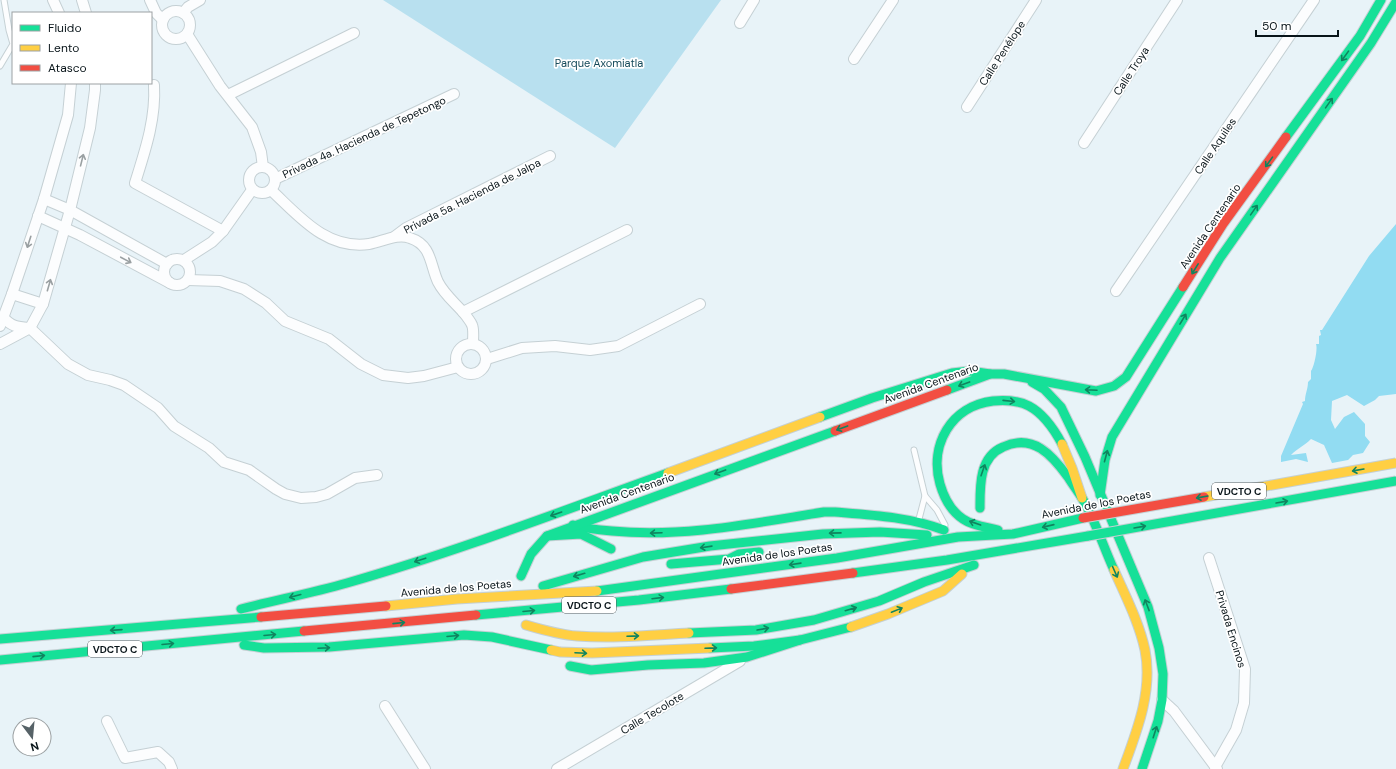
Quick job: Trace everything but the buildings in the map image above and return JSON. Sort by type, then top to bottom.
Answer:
[{"type":"main road","name":"Avenida Centenario","points":[[515,582],[534,548],[547,536],[573,525],[990,374],[1004,374],[1096,391],[1114,386],[1126,377],[1223,224],[1360,36],[1381,0]]},
{"type":"main road","points":[[1100,495],[1105,460],[1112,437],[1175,332],[1220,258],[1371,43],[1396,2]]},
{"type":"main road","points":[[1160,324],[1175,332]]},
{"type":"main road","points":[[155,626],[265,604],[346,583],[418,561],[566,510],[858,403],[952,373],[970,371],[990,374]]},
{"type":"main road","points":[[1026,379],[1044,389],[1061,407],[1085,456],[1148,607],[1159,648],[1163,674],[1162,700],[1158,721],[1142,769]]},
{"type":"main road","points":[[1013,534],[976,524],[964,519],[953,511],[946,503],[938,480],[936,464],[937,452],[949,426],[958,415],[982,403],[1009,400],[1024,404],[1035,410],[1047,421],[1066,451],[1082,498],[1133,614],[1144,645],[1147,675],[1143,707],[1134,741],[1123,769]]},
{"type":"main road","points":[[764,438],[776,440],[846,415],[858,403]]},
{"type":"main road","points":[[803,431],[805,441]]},
{"type":"main road","points":[[980,508],[980,484],[982,472],[987,460],[996,450],[1012,443],[1024,442],[1035,445],[1047,452],[1058,462],[1082,498]]},
{"type":"main road","name":"Avenida de los Poetas","points":[[155,626],[457,599],[595,591],[821,560],[958,537],[1013,534],[1083,518],[1396,463]]},
{"type":"main road","name":"VDCTO C","points":[[0,660],[639,600],[769,585],[947,560],[1396,481]]},
{"type":"main road","points":[[824,512],[836,521]]},
{"type":"main road","points":[[573,525],[633,533],[669,532],[745,525],[824,512],[834,512],[907,518],[949,532],[958,537]]},
{"type":"main road","points":[[890,524],[907,518]]},
{"type":"main road","points":[[666,541],[771,527],[791,526],[792,524],[802,522],[836,521],[928,528],[958,537]]},
{"type":"main road","points":[[457,599],[494,591],[545,586],[643,557],[710,546],[823,534],[880,532],[958,537]]},
{"type":"main road","points":[[821,560],[836,546],[853,540],[864,533]]},
{"type":"main road","points":[[547,536],[581,534],[614,551],[604,557]]},
{"type":"main road","points":[[767,539],[783,549]]},
{"type":"main road","points":[[534,640],[525,624],[555,633],[577,636],[613,637],[756,630],[814,620],[879,601],[924,582],[958,570],[1044,543]]},
{"type":"main road","points":[[729,559],[744,563],[836,546],[916,544]]},
{"type":"main road","points":[[654,564],[729,559],[742,554],[769,551]]},
{"type":"main road","points":[[570,666],[591,670],[648,665],[704,663],[747,657],[888,614],[943,591],[962,574]]},
{"type":"main road","points":[[494,591],[515,582],[531,580]]},
{"type":"main road","name":"VDCTO C","points":[[0,639],[155,626]]},
{"type":"main road","points":[[231,638],[249,647],[306,649],[344,647],[464,635],[492,637],[560,652],[592,653],[754,646],[800,640]]},
{"type":"street","points":[[53,0],[59,12]]},
{"type":"street","points":[[82,0],[86,12]]},
{"type":"street","points":[[150,0],[156,13],[163,20]]},
{"type":"street","points":[[183,13],[188,6],[200,0]]},
{"type":"street","points":[[740,23],[754,0]]},
{"type":"street","points":[[854,58],[893,0]]},
{"type":"street","name":"Calle Penélope","points":[[967,107],[1036,0]]},
{"type":"street","name":"Calle Troya","points":[[1084,143],[1177,0]]},
{"type":"street","name":"Calle Aquiles","points":[[1116,291],[1314,0]]},
{"type":"street","points":[[171,12],[183,13],[190,25],[187,34],[182,38],[169,38],[164,33],[162,27],[163,20],[166,15],[171,12]]},
{"type":"street","points":[[228,95],[354,33]]},
{"type":"street","points":[[187,34],[220,86],[252,127],[261,152],[263,167]]},
{"type":"street","points":[[71,84],[68,115],[44,199],[2,321],[19,327],[30,328],[68,364],[88,375],[124,385],[158,408],[174,426],[209,448],[224,462],[249,470],[285,494],[301,498],[316,497],[327,494],[355,478],[377,476]]},
{"type":"street","points":[[0,344],[30,328],[44,304],[70,210],[90,128],[96,90],[95,84]]},
{"type":"street","points":[[154,85],[155,96],[152,119],[148,139],[135,183],[223,231]]},
{"type":"street","name":"Privada 4a. Hacienda de Tepetongo","points":[[275,179],[454,94]]},
{"type":"street","name":"Privada 5a. Hacienda de Jalpa","points":[[394,237],[406,228],[550,156]]},
{"type":"street","points":[[263,167],[271,171],[275,179],[274,186],[271,190],[264,194],[260,194],[252,190],[249,186],[249,176],[254,169],[263,167]]},
{"type":"street","points":[[184,260],[212,242],[223,231],[252,190]]},
{"type":"street","points":[[271,190],[316,231],[340,243],[369,244],[394,237],[410,237],[424,246],[432,261],[438,282],[449,299],[463,312],[473,325],[473,343]]},
{"type":"street","points":[[44,199],[70,210],[166,264]]},
{"type":"street","points":[[38,216],[80,235],[170,283],[179,285],[188,280],[220,281],[244,289],[266,303],[285,321],[329,339],[361,364],[383,375],[408,378],[424,376],[458,366]]},
{"type":"street","points":[[80,235],[88,220]]},
{"type":"street","points":[[463,312],[627,230]]},
{"type":"street","points":[[170,283],[164,274],[166,264],[176,258],[184,260],[190,268],[190,276],[188,280]]},
{"type":"street","points":[[12,294],[44,304]]},
{"type":"street","points":[[486,359],[522,348],[554,346],[590,350],[618,346],[700,304]]},
{"type":"street","points":[[473,343],[483,348],[486,353],[485,365],[478,372],[466,373],[461,371],[458,366],[456,356],[458,350],[462,346],[473,343]]},
{"type":"street","name":"Privada Encinos","points":[[1209,558],[1245,669],[1244,702],[1236,730],[1216,768]]},
{"type":"street","name":"Calle Tecolote","points":[[557,769],[747,657]]},
{"type":"street","points":[[1162,700],[1174,711],[1216,768]]},
{"type":"street","points":[[385,706],[425,769]]},
{"type":"street","points":[[107,721],[125,758],[158,752],[169,762],[172,769]]},
{"type":"lane","points":[[4,0],[12,40]]},
{"type":"lane","points":[[0,66],[12,46]]},
{"type":"lane","points":[[914,450],[925,496],[919,521]]},
{"type":"lane","points":[[925,496],[937,510],[949,532]]},
{"type":"green space","name":"Parque Axomiatla","points":[[383,0],[721,0],[615,148]]},
{"type":"shaded area","points":[[1396,224],[1396,394],[1379,396],[1364,406],[1347,395],[1332,401],[1331,420],[1335,429],[1344,417],[1354,412],[1365,424],[1365,436],[1370,442],[1363,453],[1353,455],[1348,460],[1332,463],[1324,445],[1311,439],[1291,455],[1306,453],[1308,462],[1296,459],[1281,462],[1281,456],[1303,404],[1302,402],[1305,401],[1308,382],[1311,379],[1316,344],[1319,344],[1319,336],[1321,335],[1320,330],[1322,330],[1369,256]]},
{"type":"traffic: fast","points":[[1286,137],[1360,36],[1381,0]]},
{"type":"traffic: fast","points":[[1100,495],[1105,460],[1112,437],[1220,258],[1371,43],[1396,2]]},
{"type":"traffic: fast","points":[[947,390],[990,374],[1004,374],[1096,391],[1114,386],[1126,377],[1183,287]]},
{"type":"traffic: fast","points":[[820,417],[872,398],[952,373],[970,371],[990,374]]},
{"type":"traffic: fast","points":[[1032,382],[1044,389],[1061,407],[1085,457],[1148,607],[1159,648],[1163,674],[1162,700],[1158,721],[1142,769]]},
{"type":"traffic: fast","points":[[998,530],[971,523],[959,516],[946,499],[940,484],[937,469],[938,455],[941,442],[955,419],[965,411],[978,404],[993,401],[1011,401],[1025,404],[1034,409],[1044,418],[1052,427],[1062,444]]},
{"type":"traffic: fast","points":[[521,576],[531,554],[547,536],[835,431]]},
{"type":"traffic: fast","points":[[980,508],[982,473],[989,458],[995,452],[1014,443],[1024,443],[1041,448],[1055,461],[1082,498],[1094,521],[1114,570]]},
{"type":"traffic: fast","points":[[241,609],[334,587],[388,571],[509,531],[668,473]]},
{"type":"traffic: fast","points":[[1088,536],[1396,481]]},
{"type":"traffic: fast","points":[[573,525],[607,531],[665,533],[745,525],[824,512],[835,512],[904,519],[944,530]]},
{"type":"traffic: fast","points":[[597,591],[837,558],[958,537],[1013,534],[1083,518]]},
{"type":"traffic: fast","points":[[543,586],[643,557],[710,546],[823,534],[880,532],[927,535]]},
{"type":"traffic: fast","points":[[547,536],[581,534],[611,549]]},
{"type":"traffic: fast","points":[[853,573],[947,560],[1088,536]]},
{"type":"traffic: fast","points":[[671,564],[729,559],[739,554],[759,552]]},
{"type":"traffic: fast","points":[[689,633],[756,630],[814,620],[879,601],[924,582],[974,565]]},
{"type":"traffic: fast","points":[[476,615],[639,600],[731,589]]},
{"type":"traffic: fast","points":[[0,639],[261,617]]},
{"type":"traffic: fast","points":[[570,666],[591,670],[648,665],[704,663],[747,657],[800,640],[851,627]]},
{"type":"traffic: fast","points":[[0,660],[304,631]]},
{"type":"traffic: fast","points":[[244,645],[264,648],[329,647],[464,635],[492,637],[551,650]]},
{"type":"traffic: fast","points":[[710,648],[754,646],[800,640]]},
{"type":"traffic: slow","points":[[668,473],[820,417]]},
{"type":"traffic: slow","points":[[1062,444],[1082,498]]},
{"type":"traffic: slow","points":[[1204,497],[1396,463]]},
{"type":"traffic: slow","points":[[1114,570],[1139,629],[1145,650],[1147,665],[1147,681],[1142,711],[1123,769]]},
{"type":"traffic: slow","points":[[851,627],[888,614],[943,591],[962,574]]},
{"type":"traffic: slow","points":[[386,606],[457,599],[597,591]]},
{"type":"traffic: slow","points":[[526,625],[564,635],[591,637],[689,633]]},
{"type":"traffic: slow","points":[[551,650],[560,652],[592,653],[710,648]]},
{"type":"traffic: jam","points":[[1183,287],[1223,224],[1286,137]]},
{"type":"traffic: jam","points":[[835,431],[947,390]]},
{"type":"traffic: jam","points":[[1083,518],[1204,497]]},
{"type":"traffic: jam","points":[[731,589],[853,573]]},
{"type":"traffic: jam","points":[[261,617],[386,606]]},
{"type":"traffic: jam","points":[[304,631],[476,615]]}]
